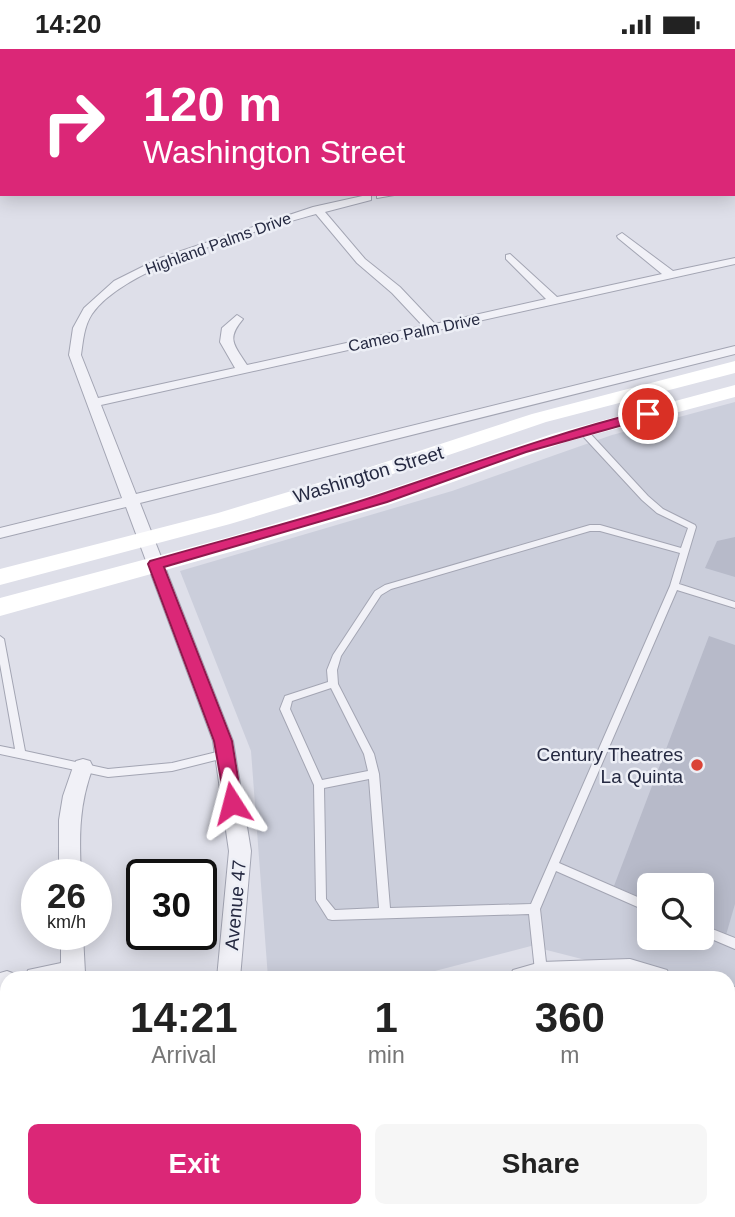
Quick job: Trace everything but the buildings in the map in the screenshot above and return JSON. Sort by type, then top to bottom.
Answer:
[{"type":"main road","name":"Washington Street","points":[[0,607],[502,430],[735,367]]},
{"type":"main road","name":"Washington Street","points":[[0,577],[150,552],[233,544],[383,499],[522,449],[735,391]]},
{"type":"main road","points":[[583,431],[579,422],[600,403]]},
{"type":"street","name":"Highland Palms Drive","points":[[150,552],[75,355],[78,327],[92,305],[117,284],[149,267],[317,209],[367,198]]},
{"type":"street","points":[[317,209],[360,261],[396,290],[432,328]]},
{"type":"street","points":[[622,236],[671,275]]},
{"type":"street","points":[[510,257],[554,301]]},
{"type":"street","name":"Cameo Palm Drive","points":[[93,403],[735,261]]},
{"type":"street","points":[[237,319],[228,328],[226,341],[243,370]]},
{"type":"street","points":[[0,533],[735,350]]},
{"type":"street","name":"Avenue 47","points":[[150,552],[223,741],[240,851],[229,971]]},
{"type":"street","points":[[69,859],[68,817],[71,797],[83,767]]},
{"type":"street","points":[[72,950],[73,971]]},
{"type":"street","points":[[614,971],[634,971]]},
{"type":"lane","points":[[531,971],[534,909],[674,586],[692,527],[660,511],[645,498],[583,431]]},
{"type":"lane","points":[[385,913],[374,774],[369,754],[333,684],[332,670],[337,655],[378,593],[388,587],[590,528],[600,527],[685,552]]},
{"type":"lane","points":[[674,586],[735,605]]},
{"type":"lane","points":[[0,639],[12,693],[21,754]]},
{"type":"lane","points":[[333,684],[288,699],[285,709],[319,785],[321,900],[332,915],[534,909]]},
{"type":"lane","points":[[0,697],[12,693]]},
{"type":"lane","points":[[0,750],[108,773],[172,767],[225,754]]},
{"type":"lane","points":[[319,785],[374,774]]},
{"type":"lane","points":[[553,865],[637,902]]},
{"type":"lane","points":[[714,935],[735,944]]},
{"type":"shaded area","points":[[735,402],[735,971],[629,971],[531,946],[435,971],[267,971],[251,751],[180,571],[452,491],[612,435]]},
{"type":"place","name":"Century Theatres La Quinta","points":[[697,765]]},
{"type":"route","points":[[232,803],[223,741],[155,564],[233,544],[383,499],[522,449],[648,414]]}]
